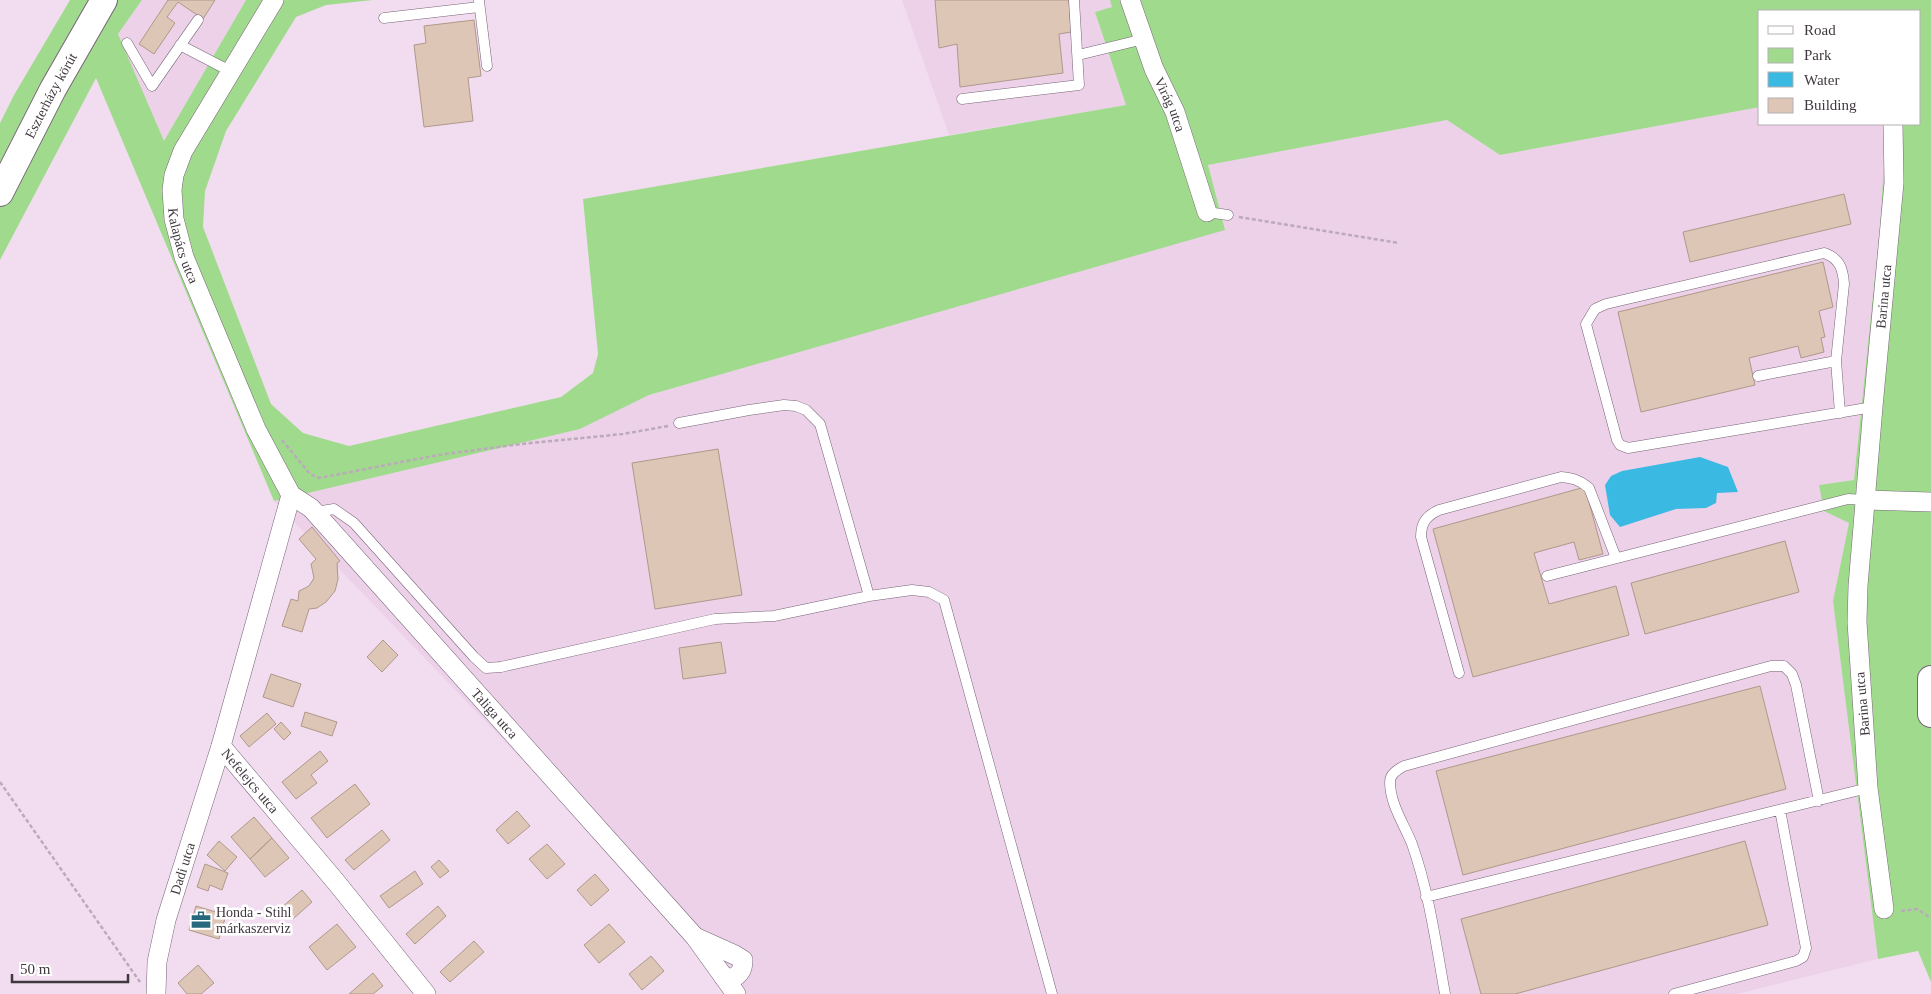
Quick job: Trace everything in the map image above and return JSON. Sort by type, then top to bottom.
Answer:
[{"type":"street","name":"Eszterházy körút","points":[[0,193],[53,89],[104,0]]},
{"type":"street","name":"Kalapács utca","points":[[274,0],[183,151],[174,176],[172,203],[176,230],[184,257],[256,429],[291,495]]},
{"type":"street","name":"Virág utca","points":[[1130,0],[1154,69],[1175,112],[1207,212]]},
{"type":"street","name":"Barina utca","points":[[1884,909],[1868,788],[1857,622],[1858,586],[1873,407],[1894,183],[1893,125]]},
{"type":"street","name":"Taliga utca","points":[[291,495],[311,508],[695,937],[736,994]]},
{"type":"street","name":"Nefelejcs utca","points":[[291,495],[220,746],[336,882],[426,994]]},
{"type":"street","points":[[1866,500],[1931,502]]},
{"type":"street","points":[[1931,679],[1931,714]]},
{"type":"street","name":"Dadi utca","points":[[156,994],[157,962],[166,920],[220,746]]},
{"type":"lane","points":[[962,99],[1079,85],[1074,0]]},
{"type":"lane","points":[[384,18],[479,3],[487,66]]},
{"type":"lane","points":[[127,43],[152,86],[198,20]]},
{"type":"lane","points":[[1078,55],[1144,40]]},
{"type":"lane","points":[[180,45],[230,71]]},
{"type":"lane","points":[[1207,212],[1228,215]]},
{"type":"lane","points":[[1840,413],[1836,361],[1844,271],[1840,263],[1832,256],[1824,253],[1606,304],[1595,309],[1586,324],[1617,440],[1620,445],[1628,448],[1840,413],[1873,407]]},
{"type":"lane","points":[[1758,376],[1836,361]]},
{"type":"lane","points":[[679,424],[784,405],[796,406],[806,410],[820,424],[869,596]]},
{"type":"lane","points":[[1459,672],[1421,537],[1421,529],[1429,514],[1561,477],[1571,478],[1583,482],[1589,488],[1616,558]]},
{"type":"lane","points":[[1547,576],[1848,499],[1866,500]]},
{"type":"lane","points":[[311,508],[322,511],[334,510],[354,523],[467,650],[486,668],[500,667],[715,619],[774,616],[869,596],[912,590],[929,592],[944,600],[1052,994]]},
{"type":"lane","points":[[1445,994],[1426,897],[1412,844],[1394,803],[1390,781],[1394,772],[1404,766],[1771,666],[1784,666],[1792,674],[1794,680],[1819,801]]},
{"type":"lane","points":[[1426,897],[1868,788]]},
{"type":"lane","points":[[1674,994],[1796,961],[1803,957],[1806,948],[1780,810]]},
{"type":"path","points":[[1228,215],[1399,243]]},
{"type":"path","points":[[256,429],[274,434],[285,442],[310,474],[319,478],[438,455],[623,434],[679,424]]},
{"type":"path","points":[[0,782],[141,983],[156,994]]},
{"type":"path","points":[[1884,909],[1898,912],[1918,909],[1931,918]]},
{"type":"shaded area","points":[[142,0],[246,0],[164,142],[118,34]]},
{"type":"shaded area","points":[[902,0],[1110,0],[1113,7],[1095,12],[1126,105],[949,135]]},
{"type":"shaded area","points":[[1758,107],[1758,125],[1883,125],[1885,151],[1880,227],[1854,480],[1819,485],[1825,511],[1849,523],[1833,601],[1878,959],[1737,994],[747,994],[274,501],[580,429],[649,395],[1224,230],[1208,165],[1447,120],[1500,155]]},
{"type":"green space","points":[[70,0],[142,0],[118,34],[164,141],[246,0],[373,0],[326,5],[296,17],[226,131],[205,191],[203,227],[271,404],[303,433],[349,446],[561,397],[593,373],[598,354],[583,199],[1126,105],[1095,12],[1112,7],[1110,0],[1931,0],[1931,982],[1918,951],[1878,959],[1833,601],[1849,523],[1824,511],[1819,485],[1854,480],[1880,227],[1885,151],[1883,125],[1921,125],[1921,10],[1758,10],[1758,107],[1500,155],[1447,120],[1208,165],[1225,230],[649,395],[580,429],[274,501],[96,78],[0,260],[0,123],[14,95]]},
{"type":"water","points":[[1700,457],[1728,467],[1738,492],[1717,493],[1716,503],[1706,508],[1676,509],[1620,527],[1610,515],[1605,485],[1611,476],[1622,471]]},
{"type":"building","points":[[168,0],[215,0],[203,19],[178,2],[167,17],[175,23],[154,54],[139,44]]},
{"type":"building","points":[[935,0],[1069,0],[1071,32],[1059,34],[1063,73],[960,87],[957,44],[939,48]]},
{"type":"building","points":[[474,20],[481,76],[468,78],[473,121],[424,127],[414,45],[426,43],[424,26]]},
{"type":"building","points":[[1844,194],[1851,224],[1690,262],[1683,232]]},
{"type":"building","points":[[1823,262],[1833,307],[1819,311],[1825,337],[1821,338],[1824,352],[1801,358],[1798,346],[1749,358],[1755,385],[1641,412],[1618,312]]},
{"type":"building","points":[[718,449],[742,595],[655,609],[632,463]]},
{"type":"building","points":[[1585,487],[1603,554],[1579,560],[1574,542],[1534,553],[1549,604],[1616,586],[1629,635],[1473,677],[1433,529]]},
{"type":"building","points":[[312,527],[340,561],[337,563],[338,579],[335,591],[326,602],[317,608],[309,609],[302,632],[282,626],[291,599],[298,601],[299,591],[309,586],[314,578],[311,564],[316,559],[299,539]]},
{"type":"building","points":[[1785,541],[1799,592],[1645,634],[1631,583]]},
{"type":"building","points":[[383,640],[398,655],[382,672],[367,657]]},
{"type":"building","points":[[721,642],[726,673],[683,679],[679,648]]},
{"type":"building","points":[[271,674],[301,684],[293,707],[263,697]]},
{"type":"building","points":[[1760,686],[1786,789],[1463,875],[1436,771]]},
{"type":"building","points":[[305,712],[337,722],[332,736],[301,726]]},
{"type":"building","points":[[267,713],[276,724],[249,747],[240,736]]},
{"type":"building","points":[[281,722],[291,733],[284,740],[274,729]]},
{"type":"building","points":[[320,751],[328,761],[311,775],[317,783],[296,799],[282,782]]},
{"type":"building","points":[[355,784],[370,804],[327,838],[311,818]]},
{"type":"building","points":[[517,811],[530,826],[508,844],[496,830]]},
{"type":"building","points":[[254,817],[272,838],[250,859],[231,837]]},
{"type":"building","points":[[382,830],[390,840],[354,870],[345,860]]},
{"type":"building","points":[[272,838],[289,858],[265,877],[250,859]]},
{"type":"building","points":[[219,841],[237,857],[225,871],[207,855]]},
{"type":"building","points":[[1745,841],[1768,925],[1515,994],[1481,994],[1461,919]]},
{"type":"building","points":[[547,844],[565,864],[547,879],[529,859]]},
{"type":"building","points":[[439,860],[449,871],[440,878],[431,867]]},
{"type":"building","points":[[205,864],[228,873],[222,890],[210,885],[208,891],[197,887]]},
{"type":"building","points":[[415,871],[423,884],[389,908],[380,896]]},
{"type":"building","points":[[595,874],[609,890],[591,906],[577,890]]},
{"type":"building","points":[[302,890],[312,902],[293,919],[282,907]]},
{"type":"building","points":[[196,906],[226,915],[219,939],[189,930]]},
{"type":"building","points":[[438,906],[446,916],[415,944],[406,934]]},
{"type":"building","points":[[337,924],[356,947],[327,970],[309,947]]},
{"type":"building","points":[[609,924],[625,942],[599,963],[584,945]]},
{"type":"building","points":[[474,941],[484,952],[450,982],[440,972]]},
{"type":"building","points":[[651,956],[664,971],[642,990],[629,974]]},
{"type":"building","points":[[198,965],[214,983],[201,994],[187,994],[178,983]]},
{"type":"building","points":[[373,973],[383,986],[373,994],[349,994]]},
{"type":"place","name":"Honda - Stihl márkaszerviz","points":[[201,920]]}]
